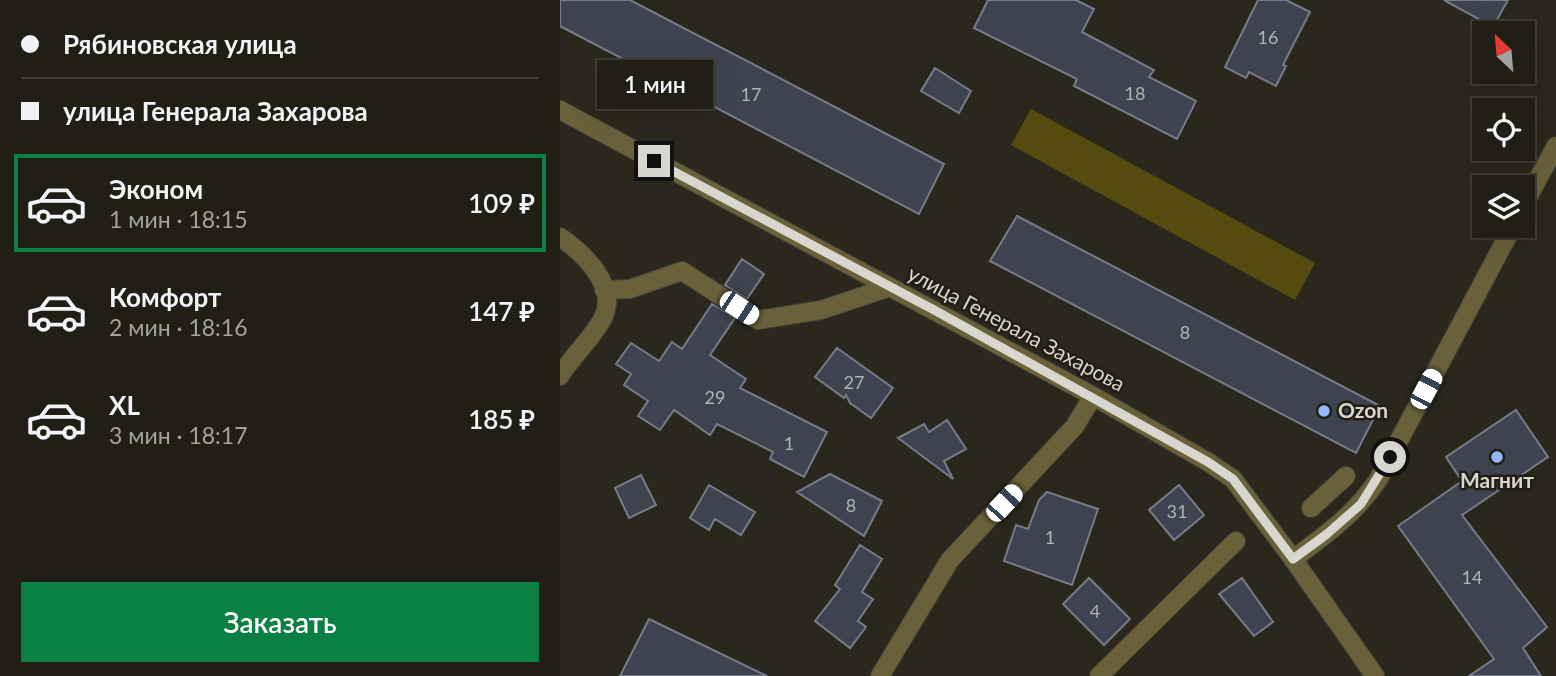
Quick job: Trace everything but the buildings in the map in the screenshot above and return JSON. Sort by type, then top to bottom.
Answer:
[{"type":"street","name":"улица Генерала Захарова","points":[[560,110],[1093,396],[1233,479],[1375,676]]},
{"type":"street","points":[[1535,184],[1556,146]]},
{"type":"street","points":[[560,237],[578,249],[596,271],[604,290],[604,317],[560,376]]},
{"type":"street","points":[[1293,559],[1361,504],[1378,480],[1507,238]]},
{"type":"street","points":[[604,290],[629,289],[682,271],[758,320],[821,310],[890,287]]},
{"type":"street","points":[[880,676],[950,560],[1075,426],[1093,396]]},
{"type":"street","points":[[1311,508],[1346,476]]},
{"type":"street","points":[[1099,676],[1236,541]]},
{"type":"shaded area","points":[[1031,109],[1315,263],[1295,300],[1011,145]]},
{"type":"place","name":"Ozon","points":[[1324,411]]},
{"type":"place","name":"Магнит","points":[[1497,457]]},
{"type":"route","points":[[654,161],[1093,396],[1208,462],[1233,479],[1293,559],[1361,504],[1390,457]]}]
